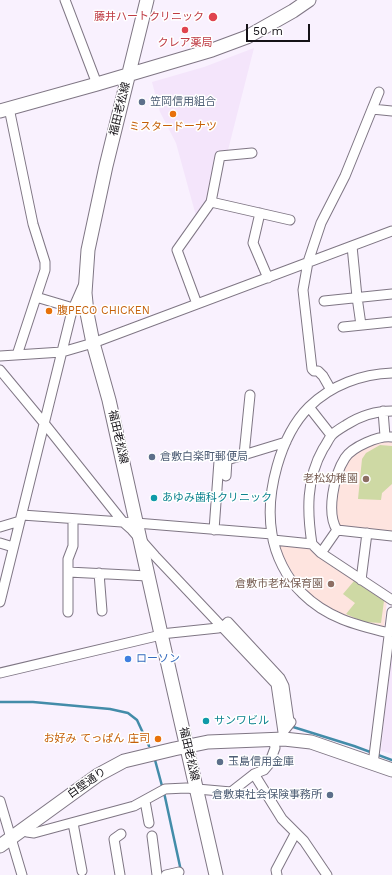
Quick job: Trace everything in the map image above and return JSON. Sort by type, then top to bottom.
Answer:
[{"type":"main road","name":"福田老松線","points":[[147,0],[103,181],[88,250],[85,281],[87,313],[109,400],[216,875]]},
{"type":"main road","points":[[4,109],[129,75],[212,50],[247,37],[294,11],[309,0]]},
{"type":"main road","name":"白壁通り","points":[[5,842],[98,775],[116,764],[134,758],[187,747],[284,732],[311,742],[374,758],[392,770]]},
{"type":"street","points":[[65,0],[97,84]]},
{"type":"street","points":[[331,390],[323,376],[318,371],[312,370],[303,290],[308,262],[321,223],[346,176],[379,92]]},
{"type":"street","points":[[4,109],[45,270],[17,355]]},
{"type":"street","points":[[372,109],[392,111]]},
{"type":"street","points":[[197,304],[177,250],[211,202],[220,156],[252,153]]},
{"type":"street","points":[[211,202],[290,220]]},
{"type":"street","points":[[260,213],[253,243],[268,278]]},
{"type":"street","points":[[0,356],[62,352],[94,344],[308,262],[392,232]]},
{"type":"street","points":[[352,246],[361,325]]},
{"type":"street","points":[[0,600],[73,308],[85,281]]},
{"type":"street","points":[[324,301],[392,294]]},
{"type":"street","points":[[36,297],[73,308]]},
{"type":"street","points":[[343,327],[392,322]]},
{"type":"street","points":[[0,370],[123,522],[224,625]]},
{"type":"street","points":[[389,633],[355,625],[332,615],[313,603],[294,584],[280,558],[272,537],[271,500],[277,467],[286,442],[299,420],[309,407],[331,390],[352,380],[368,375],[392,373]]},
{"type":"street","points":[[244,455],[250,395]]},
{"type":"street","points":[[309,407],[331,435]]},
{"type":"street","points":[[312,544],[309,525],[309,491],[318,460],[331,435],[352,421],[363,416],[388,411],[388,436],[374,438],[346,457],[332,498],[333,523],[338,530],[392,536]]},
{"type":"street","points":[[226,476],[227,460],[286,442]]},
{"type":"street","points":[[214,530],[219,460]]},
{"type":"street","points":[[0,527],[21,518],[73,519],[214,530],[272,537],[312,544],[321,553],[392,600]]},
{"type":"street","points":[[68,612],[68,559],[74,546],[73,519]]},
{"type":"street","points":[[321,553],[338,530]]},
{"type":"street","points":[[361,580],[367,533]]},
{"type":"street","points":[[0,544],[13,547]]},
{"type":"street","points":[[68,572],[148,576]]},
{"type":"street","points":[[99,573],[102,611]]},
{"type":"street","points":[[374,758],[392,612]]},
{"type":"street","points":[[0,673],[161,634],[224,625],[228,622],[280,678],[284,686],[289,721],[291,722],[275,748],[269,764],[264,770],[254,774],[231,792],[197,788],[163,790],[145,801],[122,810],[34,833],[27,832],[22,829]]},
{"type":"street","points":[[254,774],[282,819],[295,834],[304,841],[327,875]]},
{"type":"street","points":[[0,801],[5,842],[22,875]]},
{"type":"street","points":[[145,801],[149,822]]},
{"type":"street","points":[[73,823],[82,871]]},
{"type":"street","points":[[120,875],[114,839],[121,834]]},
{"type":"street","points":[[276,875],[276,870],[295,834]]},
{"type":"street","points":[[152,836],[157,875]]},
{"type":"street","points":[[166,875],[179,872]]},
{"type":"shaded area","points":[[254,48],[227,154],[215,155],[208,201],[196,216],[176,143],[160,112],[152,82],[204,67]]},
{"type":"shaded area","name":"老松幼稚園","points":[[382,439],[392,440],[392,533],[339,527],[335,503],[337,490],[344,469],[349,459],[355,453]]},
{"type":"shaded area","name":"倉敷市老松保育園","points":[[281,544],[306,547],[387,600],[384,628],[368,625],[335,613],[309,594],[296,579],[281,553],[279,547]]},
{"type":"shaded area","points":[[392,639],[392,754],[381,751]]},
{"type":"green space","points":[[380,445],[392,446],[392,484],[382,493],[381,500],[358,499],[362,459],[366,453]]},
{"type":"green space","points":[[354,581],[384,601],[381,623],[364,622],[346,614],[355,603],[343,594]]},
{"type":"waterway","points":[[0,702],[33,702],[110,709],[128,713],[137,720],[149,746]]},
{"type":"waterway","points":[[290,726],[354,746],[392,760]]},
{"type":"waterway","points":[[155,760],[165,797],[181,871]]},
{"type":"place","name":"藤井ハートクリニック","points":[[213,17]]},
{"type":"place","name":"クレア薬局","points":[[185,30]]},
{"type":"place","name":"笠岡信用組合","points":[[142,102]]},
{"type":"place","name":"ミスタードーナツ","points":[[173,114]]},
{"type":"place","name":"腹PECO CHICKEN","points":[[49,311]]},
{"type":"place","name":"倉敷白楽町郵便局","points":[[152,457]]},
{"type":"place","name":"老松幼稚園","points":[[366,479]]},
{"type":"place","name":"あゆみ歯科クリニック","points":[[154,498]]},
{"type":"place","name":"倉敷市老松保育園","points":[[331,584]]},
{"type":"place","name":"ローソン","points":[[128,659]]},
{"type":"place","name":"サンワビル","points":[[206,721]]},
{"type":"place","name":"お好み てっぱん 庄司","points":[[158,739]]},
{"type":"place","name":"玉島信用金庫","points":[[220,762]]},
{"type":"place","name":"倉敷東社会保険事務所","points":[[330,795]]}]
